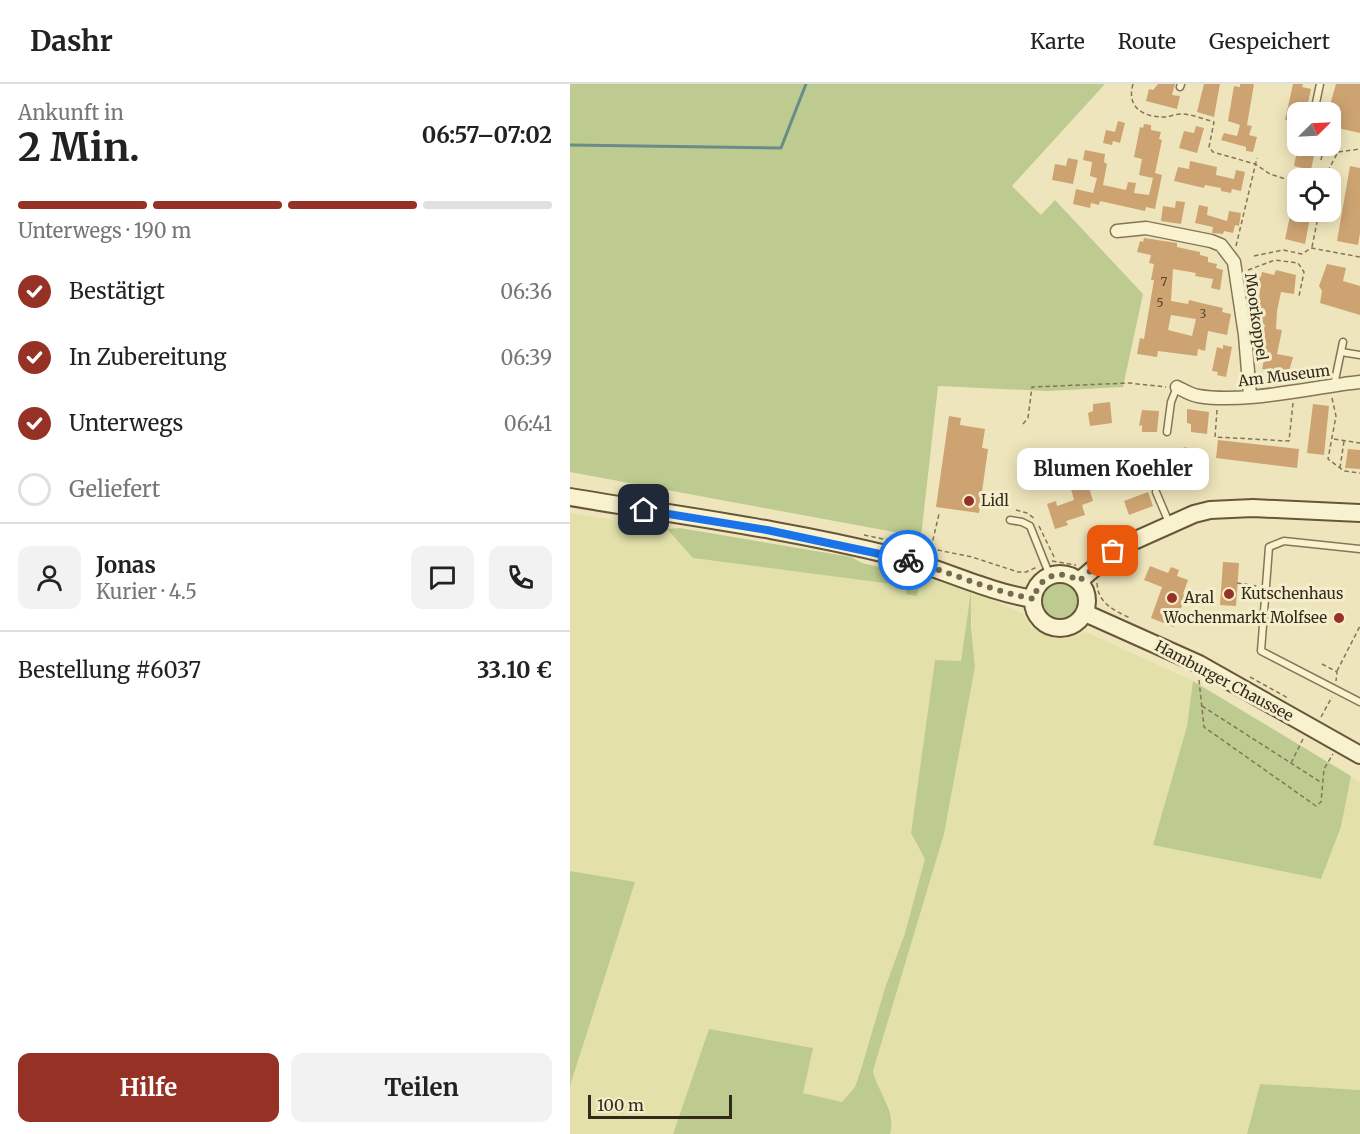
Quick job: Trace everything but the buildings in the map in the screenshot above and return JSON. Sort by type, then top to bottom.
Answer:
[{"type":"main road","points":[[570,497],[767,530],[890,554],[949,572],[997,592],[1034,599]]},
{"type":"main road","points":[[1079,581],[1118,548],[1194,514],[1226,508],[1360,513]]},
{"type":"main road","points":[[1048,570],[1065,574],[1079,581],[1087,596],[1085,613],[1072,626],[1053,627],[1038,617],[1034,599],[1048,570]]},
{"type":"main road","name":"Hamburger Chaussee","points":[[1085,613],[1199,664],[1360,755]]},
{"type":"street","points":[[1117,231],[1146,228],[1211,241],[1221,245],[1229,254]]},
{"type":"street","name":"Moorkoppel","points":[[1229,254],[1236,273],[1245,335],[1250,396]]},
{"type":"street","name":"Am Museum","points":[[1177,387],[1196,396],[1218,398],[1360,382]]},
{"type":"lane","points":[[1316,102],[1320,84]]},
{"type":"lane","points":[[1332,385],[1343,342]]},
{"type":"lane","points":[[1341,352],[1360,355]]},
{"type":"lane","points":[[1167,432],[1171,402],[1177,387]]},
{"type":"lane","points":[[1156,492],[1170,525]]},
{"type":"lane","points":[[1010,520],[1030,526],[1048,570]]},
{"type":"lane","points":[[1360,549],[1284,541],[1269,547],[1261,651],[1360,702]]},
{"type":"path","points":[[1133,84],[1131,99],[1133,106],[1140,111],[1165,117],[1181,113],[1214,122],[1209,147],[1213,152],[1255,164],[1270,174],[1287,179]]},
{"type":"path","points":[[1341,152],[1360,149]]},
{"type":"path","points":[[1321,160],[1322,156]]},
{"type":"path","points":[[1229,254],[1236,246],[1257,158]]},
{"type":"path","points":[[1254,256],[1283,250],[1302,254],[1311,248],[1317,222]]},
{"type":"path","points":[[1311,248],[1360,257]]},
{"type":"path","points":[[1236,273],[1275,260],[1298,263],[1304,272],[1299,296]]},
{"type":"path","points":[[1023,424],[1028,418],[1032,387],[1129,383],[1177,387]]},
{"type":"path","points":[[1332,385],[1336,416],[1328,459],[1340,468],[1360,473]]},
{"type":"path","points":[[1218,398],[1215,437],[1289,441],[1292,391]]},
{"type":"path","points":[[1332,439],[1360,443]]},
{"type":"path","points":[[1340,468],[1344,441]]},
{"type":"path","points":[[931,549],[939,514]]},
{"type":"path","points":[[860,534],[972,557],[1018,572],[1048,570],[1056,560],[1068,566],[1080,564]]},
{"type":"path","points":[[1237,583],[1266,587]]},
{"type":"path","points":[[1337,672],[1360,626]]},
{"type":"path","points":[[1199,664],[1198,687],[1204,727],[1316,806],[1321,802],[1324,769],[1341,744]]},
{"type":"path","points":[[1202,705],[1323,783]]},
{"type":"path","points":[[1291,764],[1302,740],[1313,728]]},
{"type":"shaded area","points":[[570,513],[667,529],[693,558],[908,586],[917,595],[921,577],[971,591],[1023,614],[1032,628],[1051,638],[1066,639],[1086,632],[1193,681],[1187,726],[1154,845],[1321,879],[1341,829],[1351,776],[1360,782],[1360,1090],[1260,1084],[1247,1134],[890,1134],[893,1122],[888,1104],[877,1088],[873,1071],[944,834],[975,667],[970,597],[961,661],[935,660],[911,833],[926,859],[905,933],[885,988],[855,1087],[842,1102],[803,1093],[709,1029],[673,1134],[570,1134],[570,1086],[634,883],[570,871]]},
{"type":"green space","points":[[570,84],[1105,84],[1012,186],[1041,215],[1055,200],[1143,294],[1123,387],[1047,391],[938,386],[921,537],[570,472]]},
{"type":"green space","points":[[680,528],[851,557],[862,563],[921,577],[917,596],[906,594],[907,586],[693,558],[667,529]]},
{"type":"green space","points":[[1060,581],[1075,587],[1081,602],[1075,617],[1060,623],[1045,617],[1039,602],[1045,587]]},
{"type":"green space","points":[[971,591],[971,626],[975,667],[944,834],[873,1071],[891,1117],[890,1134],[673,1134],[709,1029],[813,1048],[803,1093],[842,1102],[855,1087],[885,988],[905,933],[925,859],[911,833],[935,660],[961,661]]},
{"type":"green space","points":[[1193,681],[1351,776],[1341,827],[1321,879],[1153,845],[1187,726]]},
{"type":"green space","points":[[570,871],[635,882],[570,1086]]},
{"type":"green space","points":[[1260,1084],[1360,1090],[1360,1134],[1247,1134]]},
{"type":"waterway","points":[[570,145],[781,148],[806,84]]},
{"type":"way so far","points":[[908,560],[966,578],[997,592],[1034,599],[1039,585],[1050,576],[1065,574],[1079,581],[1113,551]]},
{"type":"place","name":"Lidl","points":[[969,501]]},
{"type":"place","name":"Blumen Koehler","points":[[1113,551]]},
{"type":"place","name":"Kutschenhaus","points":[[1229,594]]},
{"type":"place","name":"Aral","points":[[1172,598]]},
{"type":"place","name":"Wochenmarkt Molfsee","points":[[1339,618]]},
{"type":"route","points":[[644,510],[767,530],[890,554],[908,560]]}]
